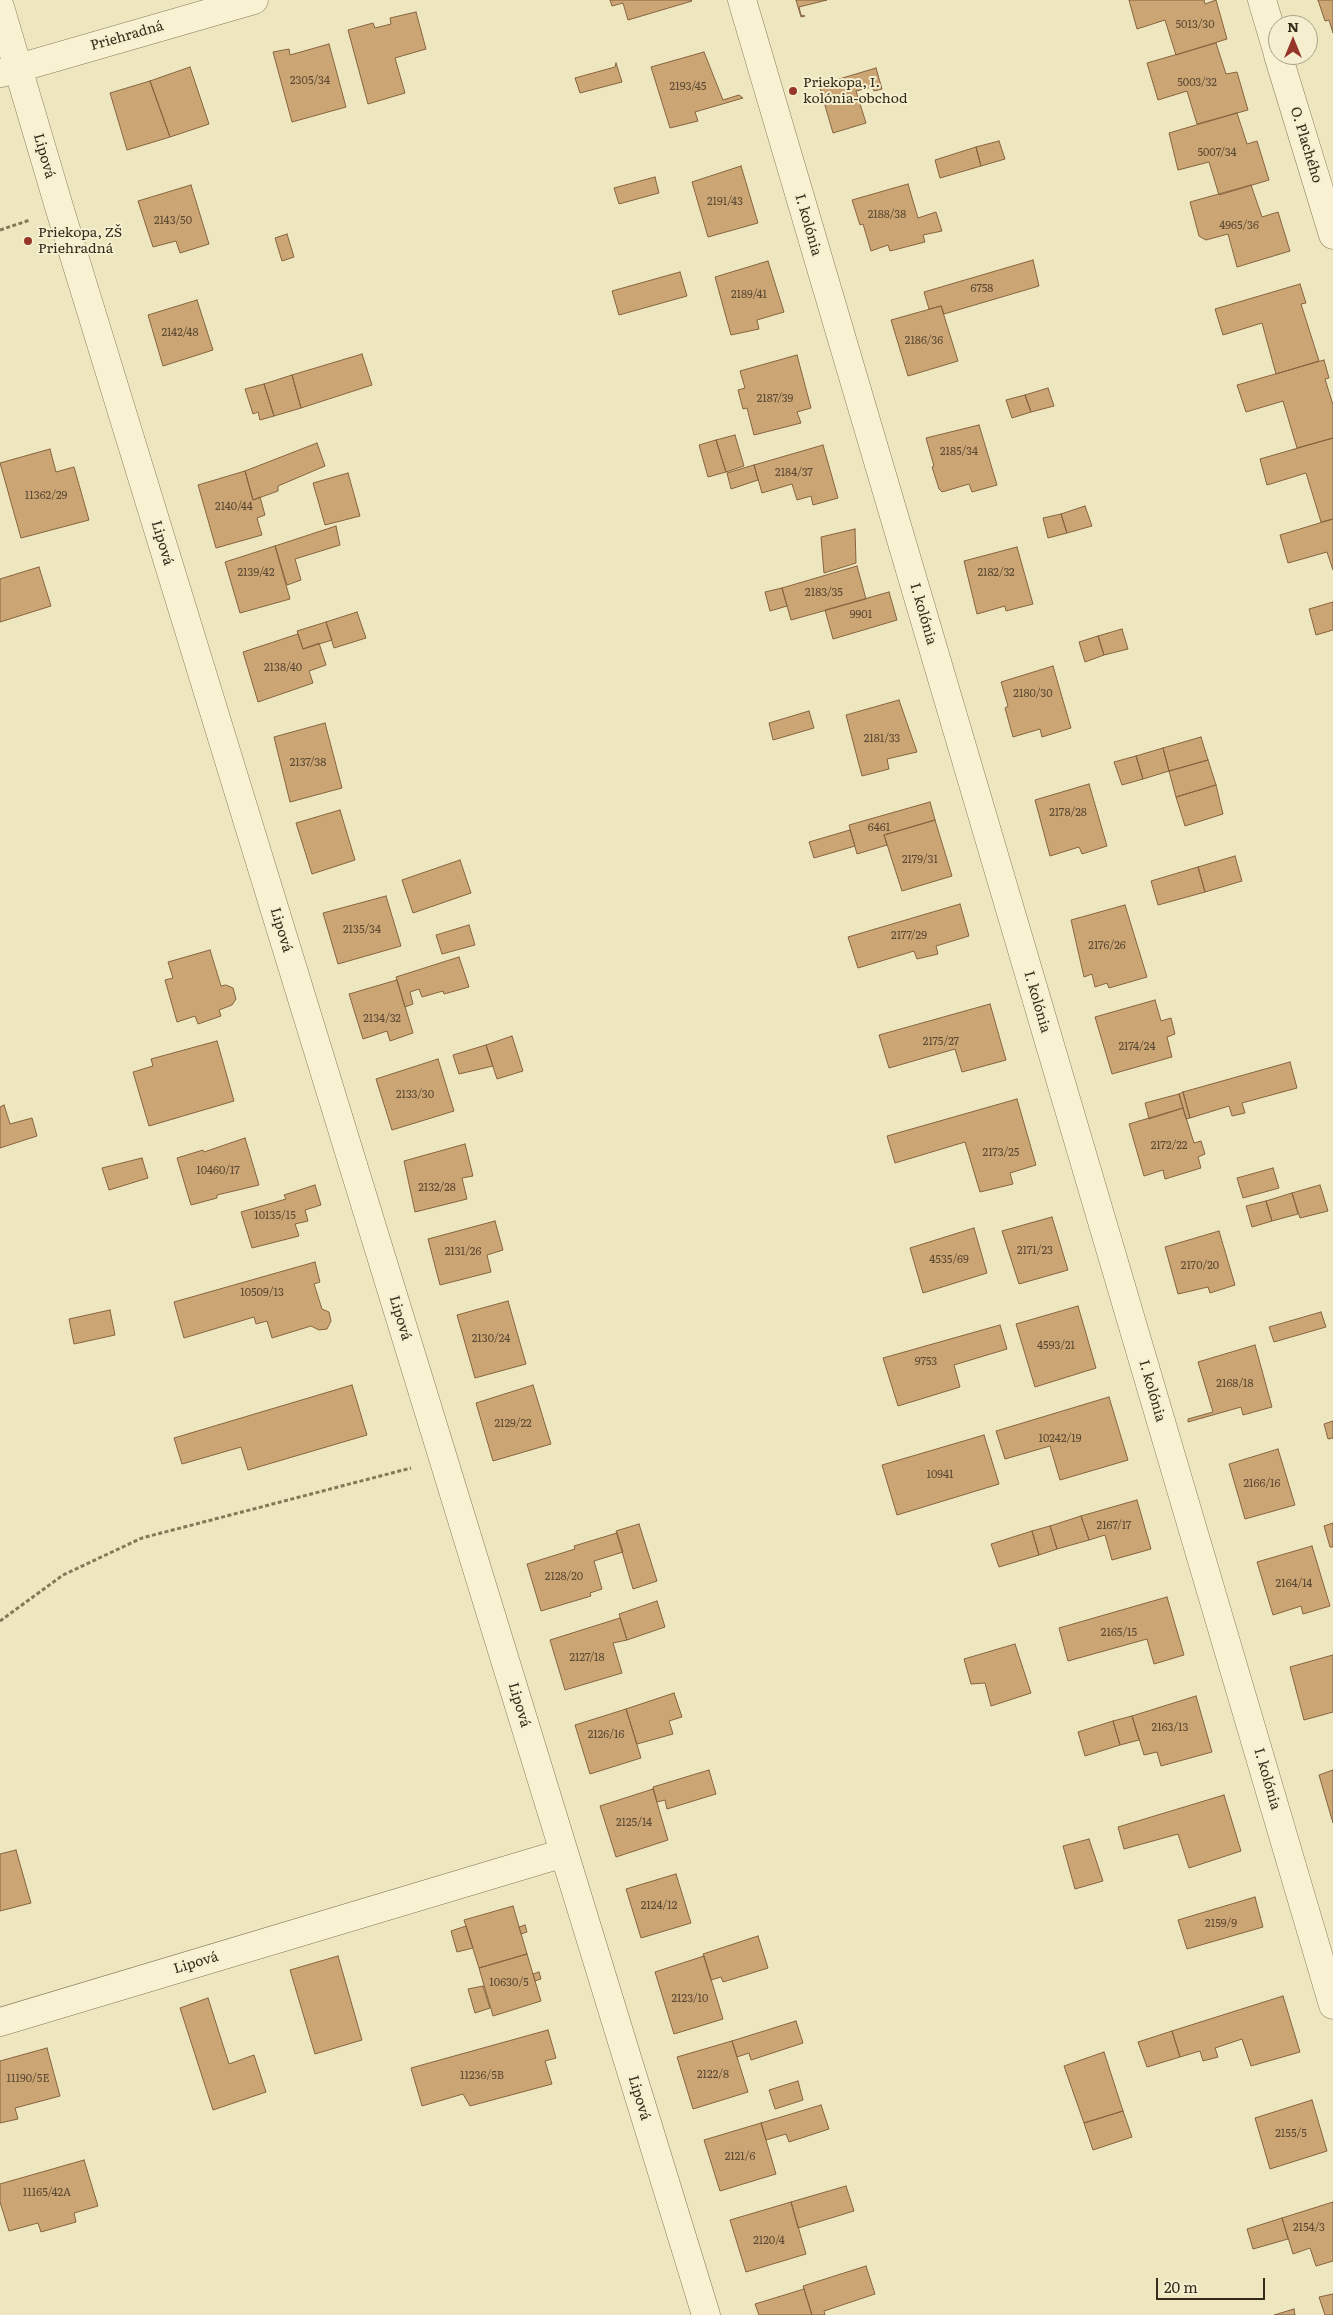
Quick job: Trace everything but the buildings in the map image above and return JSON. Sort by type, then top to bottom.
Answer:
[{"type":"street","name":"Priehradná","points":[[9,70],[254,0]]},
{"type":"street","name":"I. kolónia","points":[[742,0],[1333,2004]]},
{"type":"street","name":"O. Plachého","points":[[1262,0],[1268,20]]},
{"type":"street","name":"Lipová","points":[[0,7],[9,70],[60,210],[706,2315]]},
{"type":"street","name":"O. Plachého","points":[[1281,65],[1333,235]]},
{"type":"street","name":"Lipová","points":[[0,2022],[564,1853]]},
{"type":"path","points":[[0,1621],[63,1575],[142,1538],[444,1460]]},
{"type":"place","name":"Priekopa, I. kolónia-obchod","points":[[793,91]]},
{"type":"place","name":"Priekopa, ZŠ Priehradná","points":[[28,241]]}]
